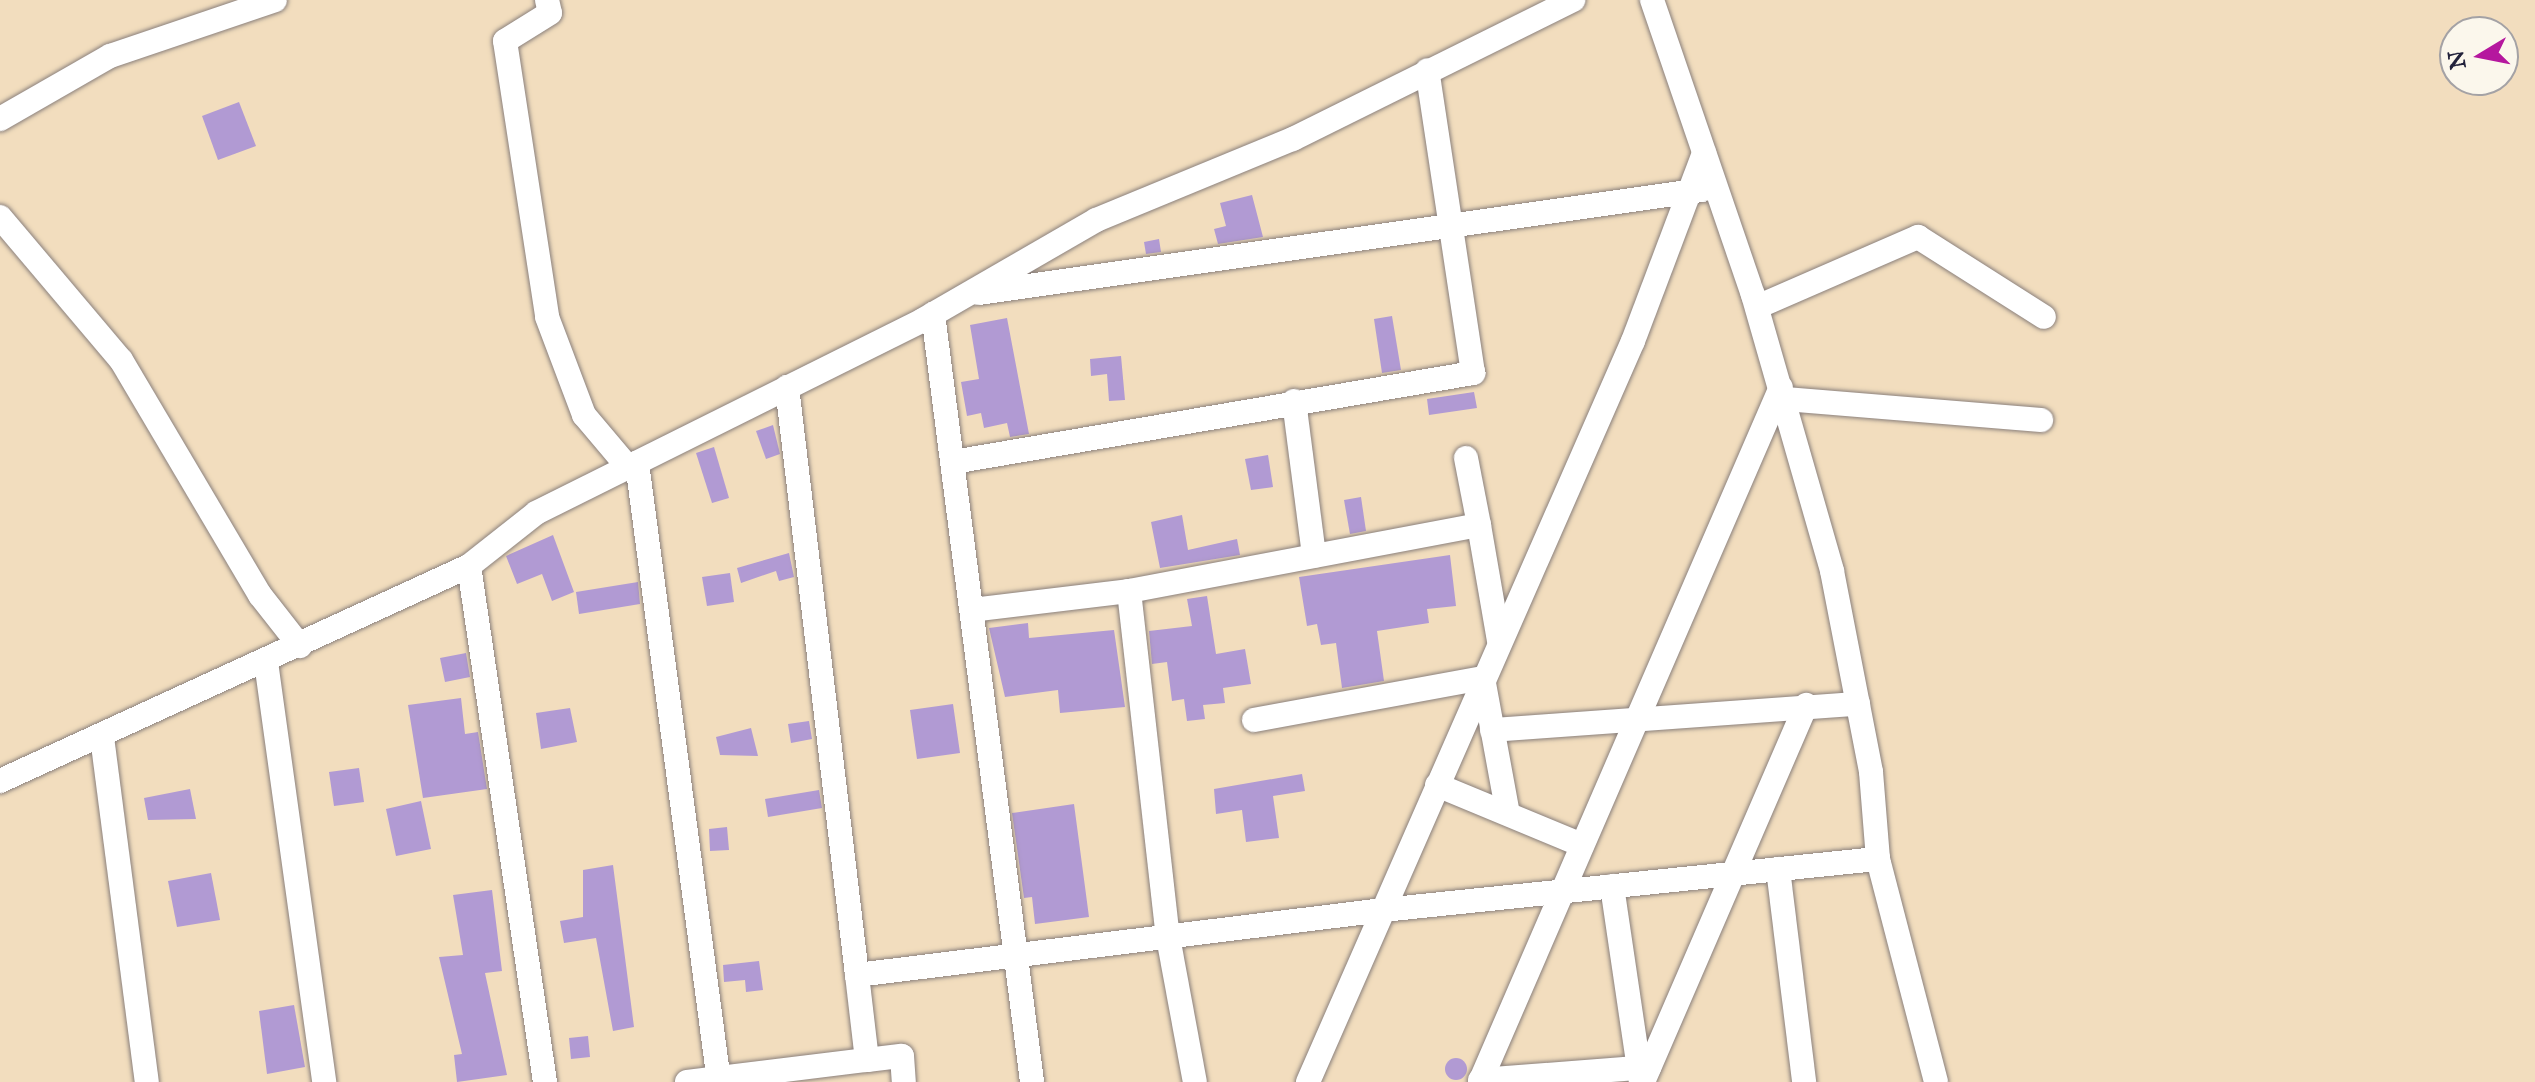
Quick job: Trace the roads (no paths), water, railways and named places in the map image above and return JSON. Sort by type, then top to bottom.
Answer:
[{"type":"street","points":[[0,119],[110,56],[275,0]]},
{"type":"street","points":[[547,0],[550,13],[505,41],[547,317],[584,415],[632,465],[719,1080]]},
{"type":"street","points":[[0,781],[266,662],[469,566],[536,513],[933,314],[1096,220],[1293,139],[1573,0]]},
{"type":"street","points":[[1652,0],[1757,307],[1832,571],[1858,704],[1878,859],[1936,1082]]},
{"type":"street","points":[[953,462],[1294,401],[1473,373],[1427,70]]},
{"type":"street","points":[[1308,1082],[1633,341],[1704,153]]},
{"type":"street","points":[[966,295],[1451,222],[1717,189]]},
{"type":"street","points":[[0,217],[121,360],[260,595],[300,646]]},
{"type":"street","points":[[1757,307],[1918,237],[2044,317]]},
{"type":"street","points":[[933,314],[1032,1082]]},
{"type":"street","points":[[787,387],[867,1060]]},
{"type":"street","points":[[1783,393],[2041,420]]},
{"type":"street","points":[[1643,1075],[1480,1081],[1783,393]]},
{"type":"street","points":[[1294,401],[1314,556]]},
{"type":"street","points":[[1466,458],[1499,641]]},
{"type":"street","points":[[972,610],[1129,591],[1479,525]]},
{"type":"street","points":[[469,566],[545,1082]]},
{"type":"street","points":[[1129,591],[1168,937],[1195,1082]]},
{"type":"street","points":[[266,662],[324,1082]]},
{"type":"street","points":[[1254,720],[1483,678]]},
{"type":"street","points":[[1483,678],[1508,814]]},
{"type":"street","points":[[1492,730],[1806,705],[1858,704]]},
{"type":"street","points":[[1643,1075],[1806,705]]},
{"type":"street","points":[[102,737],[147,1082]]},
{"type":"street","points":[[1437,785],[1582,845]]},
{"type":"street","points":[[857,975],[1383,910],[1878,859]]},
{"type":"street","points":[[1778,869],[1804,1082]]},
{"type":"street","points":[[1612,886],[1643,1075]]},
{"type":"street","points":[[687,1082],[902,1056],[904,1082]]}]
